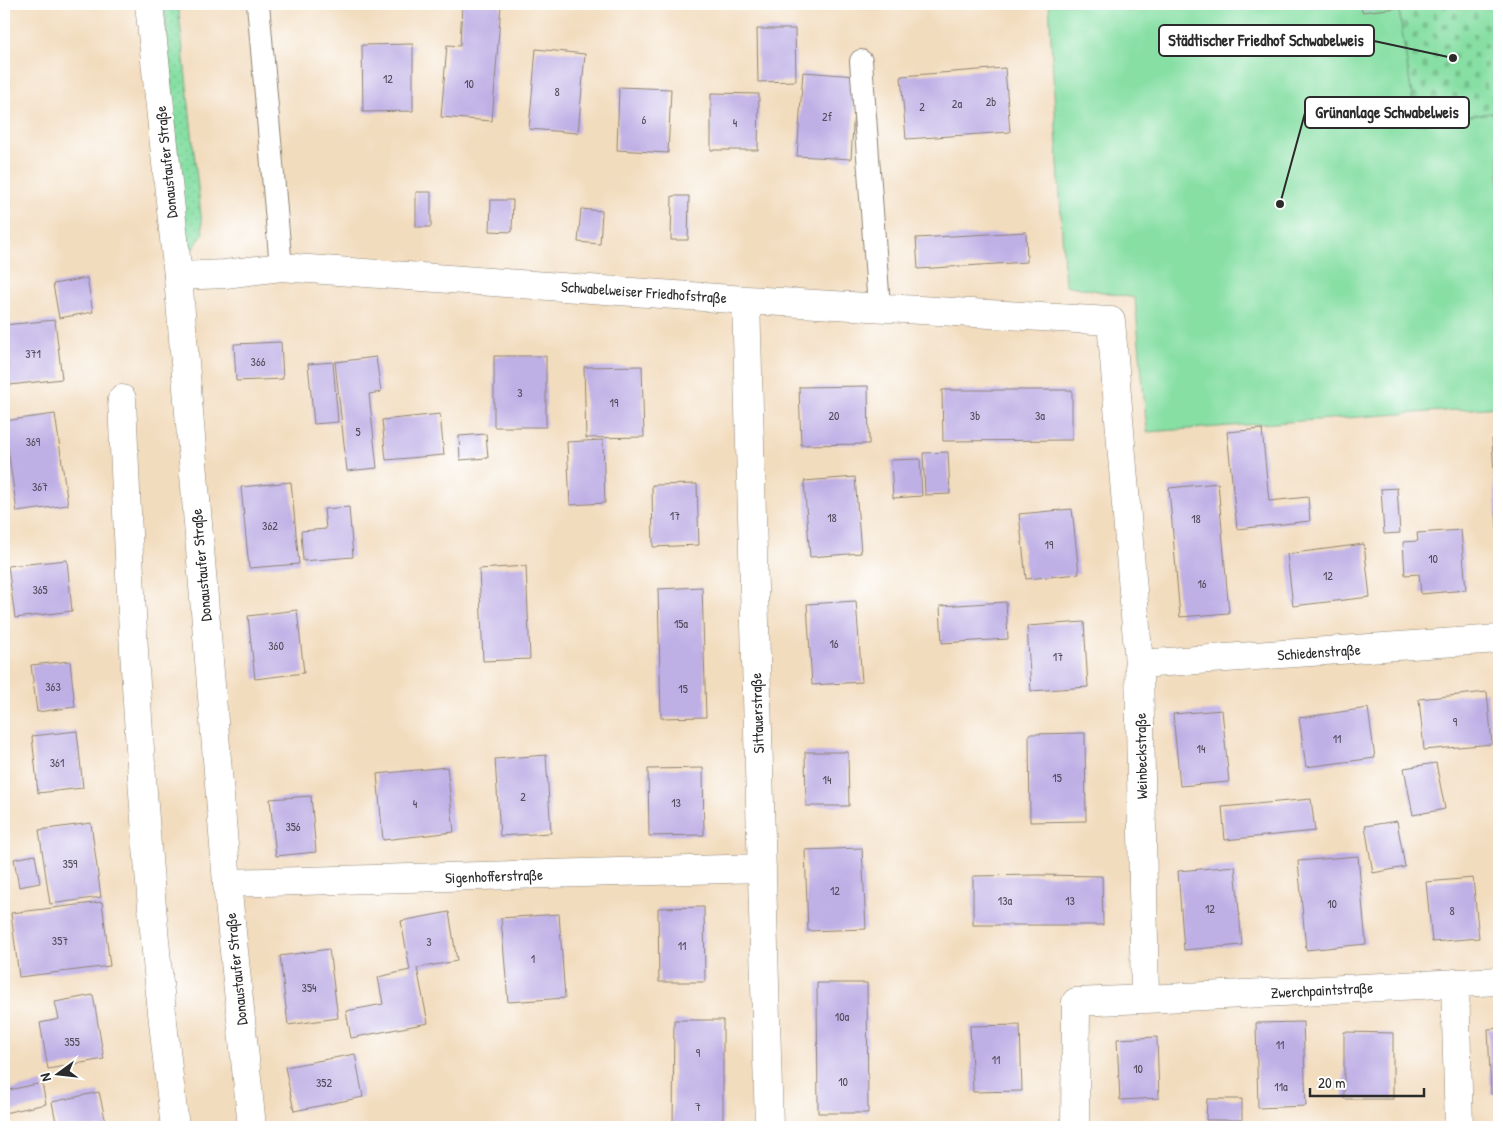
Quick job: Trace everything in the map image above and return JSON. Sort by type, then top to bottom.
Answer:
[{"type":"street","name":"Donaustaufer Straße","points":[[149,4],[178,276],[227,884],[252,1127]]},
{"type":"street","name":"Schwabelweiser Friedhofstraße","points":[[178,276],[225,274],[281,267],[746,300],[1111,321]]},
{"type":"street","name":"Sittauerstraße","points":[[746,300],[769,1127]]},
{"type":"street","name":"Weinbeckstraße","points":[[1111,321],[1139,664],[1145,999]]},
{"type":"street","points":[[122,399],[130,603],[145,816],[175,1127]]},
{"type":"street","name":"Schiedenstraße","points":[[1139,664],[1499,639]]},
{"type":"street","name":"Sigenhofferstraße","points":[[227,884],[762,868]]},
{"type":"street","name":"Zwerchpaintstraße","points":[[1145,999],[1499,981]]},
{"type":"street","points":[[1455,983],[1459,1127]]},
{"type":"street","points":[[1075,1127],[1076,1002],[1145,999]]},
{"type":"lane","points":[[258,4],[281,267]]},
{"type":"lane","points":[[861,61],[878,307]]},
{"type":"green space","points":[[164,4],[178,4],[203,234],[193,249],[183,232]]},
{"type":"green space","points":[[1049,4],[1398,4],[1416,124],[1499,112],[1499,407],[1147,432],[1135,298],[1065,285]]},
{"type":"green space","points":[[1398,4],[1499,4],[1499,112],[1416,124]]},
{"type":"building","points":[[462,4],[501,4],[492,121],[441,117],[447,45],[460,46]]},
{"type":"building","points":[[1361,4],[1396,4],[1397,8],[1362,12]]},
{"type":"building","points":[[757,29],[795,29],[796,81],[758,82]]},
{"type":"building","points":[[413,44],[413,111],[363,112],[362,45]]},
{"type":"building","points":[[536,49],[585,54],[578,133],[529,129]]},
{"type":"building","points":[[1005,68],[1010,132],[906,139],[901,76]]},
{"type":"building","points":[[803,72],[856,76],[851,159],[797,156]]},
{"type":"building","points":[[619,87],[671,89],[668,153],[617,150]]},
{"type":"building","points":[[711,93],[759,94],[758,150],[711,150]]},
{"type":"building","points":[[416,192],[431,192],[431,227],[416,227]]},
{"type":"building","points":[[672,196],[689,196],[688,240],[671,240]]},
{"type":"building","points":[[491,200],[513,200],[512,232],[490,231]]},
{"type":"building","points":[[581,209],[602,211],[600,244],[578,242]]},
{"type":"building","points":[[1026,232],[1027,262],[918,269],[916,238]]},
{"type":"building","points":[[87,278],[93,312],[59,318],[53,284]]},
{"type":"building","points":[[55,320],[62,379],[10,385],[4,325]]},
{"type":"building","points":[[281,342],[283,379],[236,381],[234,344]]},
{"type":"building","points":[[494,356],[546,356],[546,427],[494,427]]},
{"type":"building","points":[[376,357],[381,392],[369,394],[377,468],[347,471],[335,362]]},
{"type":"building","points":[[333,362],[338,422],[314,424],[308,364]]},
{"type":"building","points":[[642,366],[644,437],[586,438],[584,367]]},
{"type":"building","points":[[868,386],[869,444],[801,445],[799,387]]},
{"type":"building","points":[[942,390],[1072,390],[1072,440],[943,441]]},
{"type":"building","points":[[55,414],[68,505],[17,512],[4,421]]},
{"type":"building","points":[[440,414],[444,455],[386,460],[382,420]]},
{"type":"building","points":[[1262,429],[1269,501],[1308,497],[1310,521],[1237,529],[1227,432]]},
{"type":"building","points":[[486,434],[488,458],[460,460],[459,436]]},
{"type":"building","points":[[1499,438],[1499,528],[1497,528],[1492,439]]},
{"type":"building","points":[[603,440],[605,503],[570,505],[567,442]]},
{"type":"building","points":[[948,452],[950,494],[925,495],[923,453]]},
{"type":"building","points":[[920,459],[922,496],[893,498],[891,460]]},
{"type":"building","points":[[855,477],[861,553],[810,557],[804,481]]},
{"type":"building","points":[[291,482],[299,564],[249,568],[241,487]]},
{"type":"building","points":[[1218,483],[1229,613],[1180,617],[1169,488]]},
{"type":"building","points":[[697,484],[699,545],[653,547],[652,485]]},
{"type":"building","points":[[1397,488],[1400,533],[1384,534],[1381,489]]},
{"type":"building","points":[[349,507],[353,557],[303,561],[301,531],[326,529],[324,509]]},
{"type":"building","points":[[1072,509],[1079,574],[1026,579],[1019,514]]},
{"type":"building","points":[[1461,530],[1466,590],[1421,594],[1419,574],[1405,575],[1403,542],[1418,541],[1417,533]]},
{"type":"building","points":[[1364,544],[1370,597],[1293,606],[1287,554]]},
{"type":"building","points":[[67,560],[72,611],[15,618],[8,566]]},
{"type":"building","points":[[526,566],[530,659],[483,661],[479,569]]},
{"type":"building","points":[[702,587],[706,717],[661,718],[658,589]]},
{"type":"building","points":[[856,601],[862,682],[812,685],[807,604]]},
{"type":"building","points":[[1006,602],[1008,639],[942,643],[940,606]]},
{"type":"building","points":[[297,610],[304,673],[255,679],[248,616]]},
{"type":"building","points":[[1084,622],[1088,687],[1031,691],[1027,626]]},
{"type":"building","points":[[70,661],[75,707],[37,712],[31,665]]},
{"type":"building","points":[[1487,692],[1492,744],[1424,750],[1419,699]]},
{"type":"building","points":[[1368,708],[1375,758],[1306,767],[1299,718]]},
{"type":"building","points":[[1222,710],[1229,782],[1180,786],[1173,714]]},
{"type":"building","points":[[77,731],[83,788],[38,793],[32,736]]},
{"type":"building","points":[[1085,733],[1086,821],[1030,822],[1029,734]]},
{"type":"building","points":[[805,752],[848,752],[849,806],[806,806]]},
{"type":"building","points":[[546,755],[551,833],[500,836],[495,759]]},
{"type":"building","points":[[1436,763],[1445,809],[1413,815],[1404,768]]},
{"type":"building","points":[[447,767],[454,832],[383,840],[377,774]]},
{"type":"building","points":[[703,768],[704,835],[649,836],[648,769]]},
{"type":"building","points":[[311,796],[316,852],[276,856],[270,799]]},
{"type":"building","points":[[1311,799],[1315,831],[1225,840],[1222,807]]},
{"type":"building","points":[[1397,821],[1405,867],[1373,873],[1365,826]]},
{"type":"building","points":[[91,823],[101,897],[50,904],[39,830]]},
{"type":"building","points":[[862,848],[866,929],[808,931],[805,850]]},
{"type":"building","points":[[35,855],[40,883],[19,887],[14,859]]},
{"type":"building","points":[[1358,856],[1366,944],[1306,950],[1298,861]]},
{"type":"building","points":[[1235,866],[1242,945],[1184,950],[1178,871]]},
{"type":"building","points":[[973,876],[1102,876],[1103,925],[973,925]]},
{"type":"building","points":[[1473,878],[1479,938],[1432,942],[1426,882]]},
{"type":"building","points":[[102,902],[110,966],[19,977],[11,913]]},
{"type":"building","points":[[704,907],[705,982],[659,982],[658,908]]},
{"type":"building","points":[[449,912],[457,961],[417,968],[428,1023],[351,1038],[346,1011],[383,1004],[378,977],[410,970],[401,921]]},
{"type":"building","points":[[559,914],[565,998],[508,1002],[501,918]]},
{"type":"building","points":[[329,949],[338,1018],[288,1025],[280,956]]},
{"type":"building","points":[[817,983],[867,983],[868,1113],[818,1113]]},
{"type":"building","points":[[93,995],[104,1059],[48,1069],[40,1023],[59,1019],[55,1002]]},
{"type":"building","points":[[674,1020],[723,1020],[723,1127],[673,1127]]},
{"type":"building","points":[[1303,1022],[1306,1106],[1258,1108],[1256,1023]]},
{"type":"building","points":[[1020,1025],[1022,1091],[973,1092],[970,1026]]},
{"type":"building","points":[[1499,1028],[1499,1094],[1491,1094],[1488,1029]]},
{"type":"building","points":[[1344,1032],[1393,1033],[1393,1099],[1344,1099]]},
{"type":"building","points":[[1157,1037],[1159,1098],[1120,1100],[1117,1039]]},
{"type":"building","points":[[355,1054],[363,1097],[294,1111],[285,1067]]},
{"type":"building","points":[[42,1083],[46,1104],[4,1113],[4,1091]]},
{"type":"building","points":[[99,1092],[107,1127],[57,1127],[52,1102]]},
{"type":"building","points":[[1207,1099],[1242,1099],[1242,1120],[1206,1120]]},
{"type":"place","name":"Städtischer Friedhof Schwabelweis","points":[[1453,58]]},
{"type":"place","name":"Grünanlage Schwabelweis","points":[[1280,204]]}]
